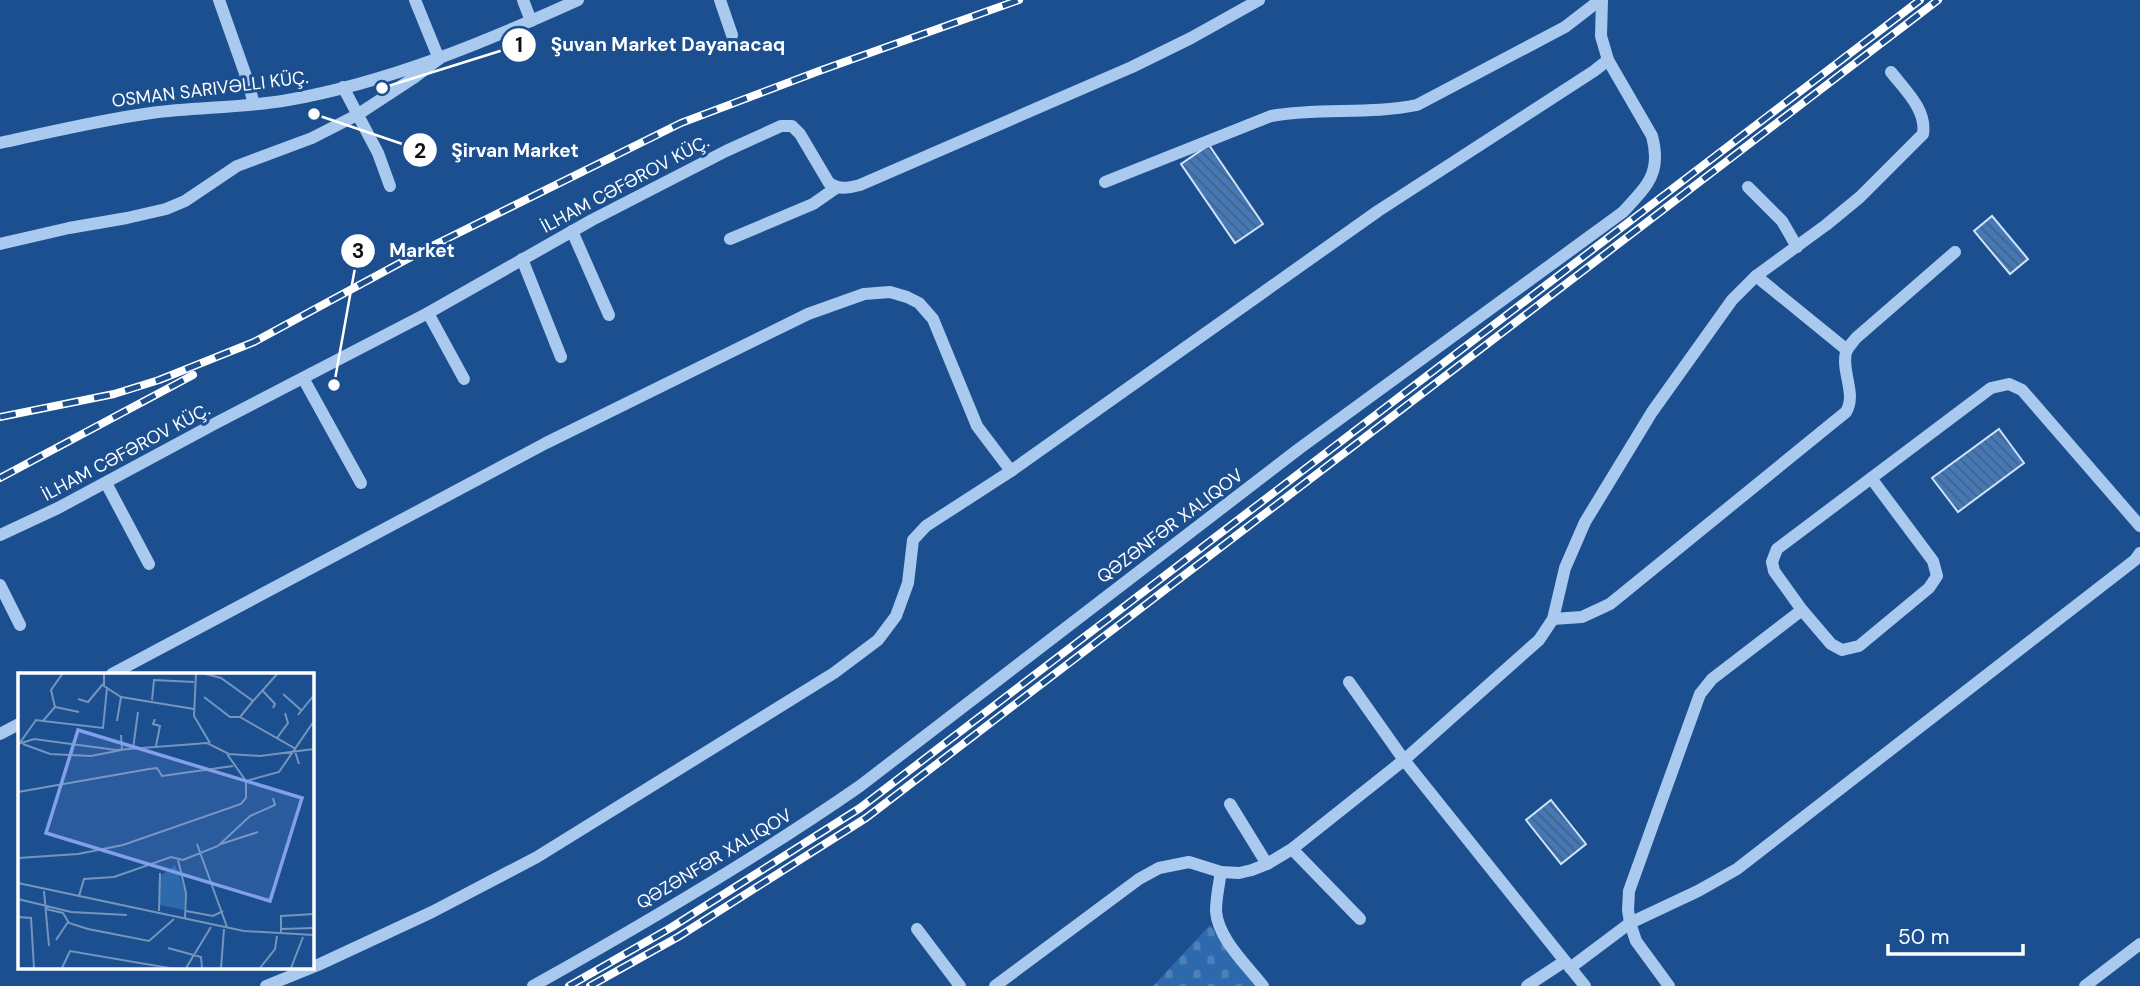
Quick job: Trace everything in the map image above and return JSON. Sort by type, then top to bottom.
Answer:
[{"type":"street","points":[[219,0],[254,104]]},
{"type":"street","points":[[415,0],[439,59]]},
{"type":"street","points":[[523,0],[531,21]]},
{"type":"street","points":[[0,143],[119,117],[288,100],[343,87],[439,59],[578,0]]},
{"type":"street","points":[[720,0],[732,35]]},
{"type":"street","points":[[730,239],[813,204],[836,188],[860,185],[1132,67],[1259,0]]},
{"type":"street","points":[[533,986],[705,886],[860,786],[1300,448],[1623,212],[1645,188],[1654,173],[1656,150],[1652,136],[1608,60],[1601,36],[1601,0]]},
{"type":"street","points":[[1105,182],[1271,116],[1291,112],[1395,110],[1417,105],[1565,27],[1601,0]]},
{"type":"street","points":[[0,244],[166,209],[198,194],[237,166],[312,138],[357,115],[439,59]]},
{"type":"street","points":[[313,967],[432,912],[537,857],[834,673],[878,640],[896,617],[908,583],[913,540],[926,526],[1011,471],[1378,211],[1608,60]]},
{"type":"street","points":[[995,986],[1139,879],[1159,868],[1189,862],[1220,872],[1239,873],[1267,864],[1292,849],[1404,760],[1539,640],[1553,619],[1565,568],[1585,522],[1652,412],[1732,300],[1756,276],[1860,197],[1923,134],[1925,123],[1920,110],[1891,72]]},
{"type":"street","points":[[343,87],[378,153],[390,186]]},
{"type":"street","name":"İLHAM CƏFƏROV KÜÇ.","points":[[0,536],[428,313],[572,231],[726,151],[781,126],[792,126],[800,134],[823,176],[836,188]]},
{"type":"street","points":[[1748,187],[1782,222],[1797,247]]},
{"type":"street","points":[[572,231],[610,315]]},
{"type":"street","points":[[1553,619],[1582,617],[1610,604],[1846,412],[1850,398],[1847,350],[1856,338],[1955,252]]},
{"type":"street","points":[[522,259],[561,357]]},
{"type":"street","points":[[1756,276],[1847,350]]},
{"type":"street","points":[[114,673],[546,443],[808,314],[864,294],[890,292],[907,297],[919,303],[933,318],[977,426],[1011,471]]},
{"type":"street","points":[[428,313],[464,379]]},
{"type":"street","points":[[303,378],[361,483]]},
{"type":"street","points":[[1871,478],[1933,561],[1937,576],[1929,588],[1859,646],[1842,650],[1831,644],[1774,571],[1772,562],[1777,549],[1871,478],[1991,388],[2010,384],[2022,390],[2140,526]]},
{"type":"street","points":[[106,483],[149,564]]},
{"type":"street","points":[[1527,986],[1568,965],[1630,923],[1737,869],[2135,560],[2140,553]]},
{"type":"street","points":[[0,585],[20,625]]},
{"type":"street","points":[[1669,986],[1636,941],[1628,910],[1629,891],[1700,694],[1712,679],[1802,610]]},
{"type":"street","points":[[1349,682],[1404,760],[1585,986]]},
{"type":"street","points":[[0,734],[18,725]]},
{"type":"street","points":[[1230,804],[1267,864]]},
{"type":"street","points":[[1292,849],[1360,919]]},
{"type":"street","points":[[1220,872],[1216,910],[1218,922],[1224,935],[1264,986]]},
{"type":"street","points":[[917,929],[960,986]]},
{"type":"street","points":[[2085,986],[2140,944]]},
{"type":"street","points":[[266,986],[311,968]]},
{"type":"green space","points":[[1210,925],[1256,986],[1153,986]]},
{"type":"building","points":[[1209,145],[1263,224],[1235,243],[1181,164]]},
{"type":"building","points":[[1992,216],[2028,259],[2010,274],[1974,231]]},
{"type":"building","points":[[1999,429],[2024,463],[1958,512],[1932,478]]},
{"type":"building","points":[[1551,800],[1586,844],[1561,864],[1526,820]]},
{"type":"railway","points":[[0,417],[114,394],[159,380],[254,342],[424,250],[681,123],[1019,0]]},
{"type":"railway","points":[[569,986],[672,927],[860,808],[1920,0]]},
{"type":"railway","points":[[590,986],[678,937],[866,818],[1938,0]]},
{"type":"railway","points":[[0,478],[193,375]]},
{"type":"place","name":"Şuvan Market Dayanacaq","points":[[382,88]]},
{"type":"place","name":"Şirvan Market","points":[[314,114]]},
{"type":"place","name":"Market","points":[[334,385]]}]
